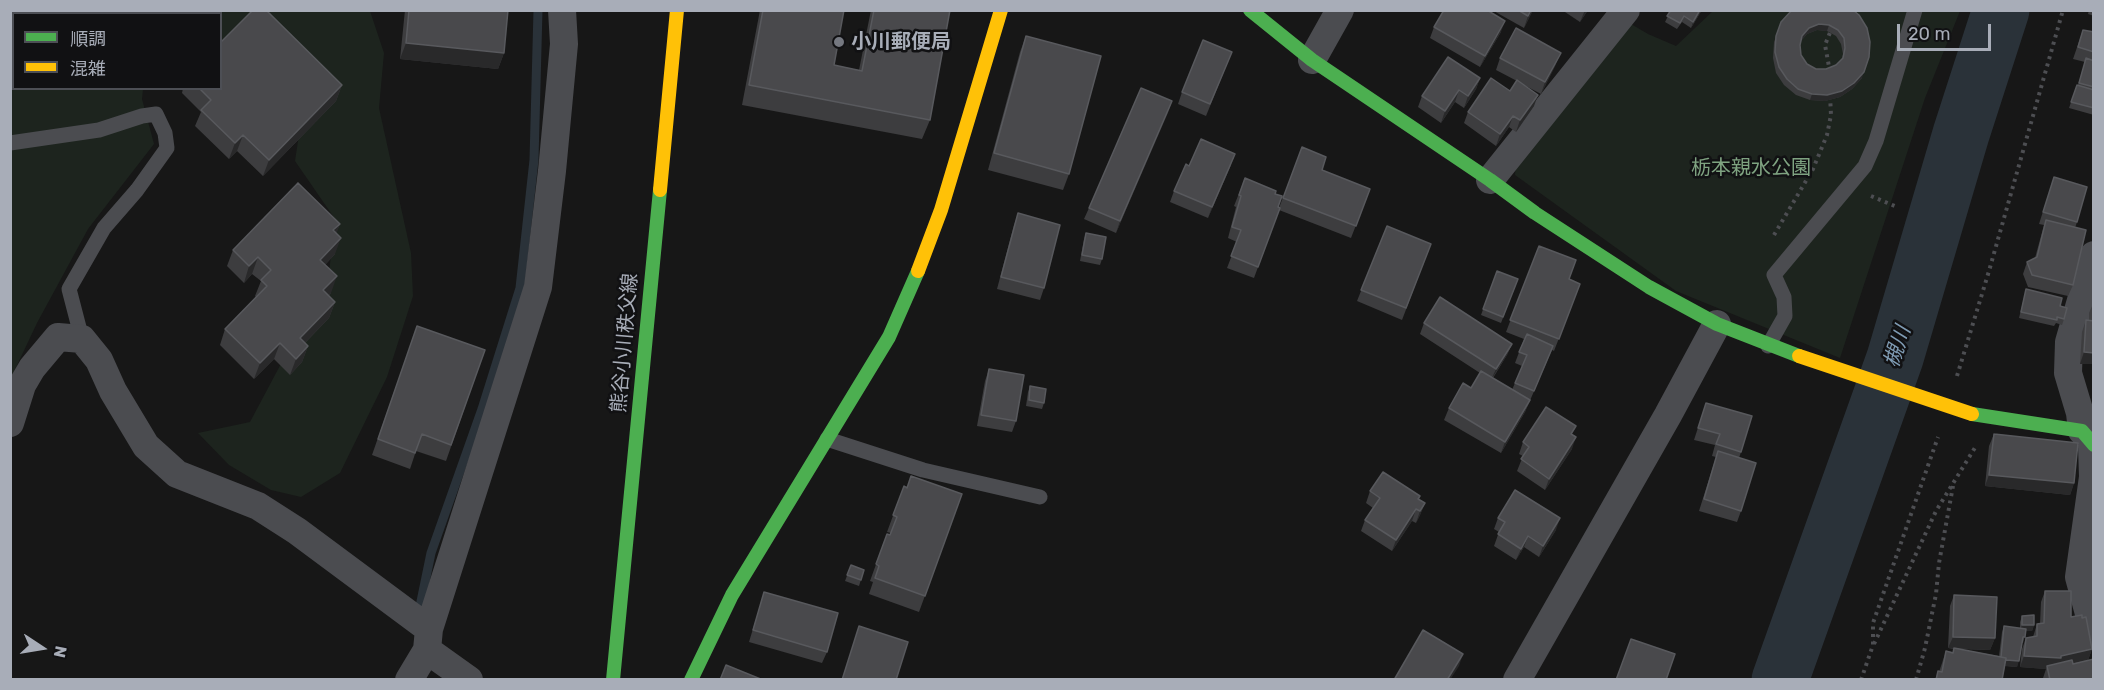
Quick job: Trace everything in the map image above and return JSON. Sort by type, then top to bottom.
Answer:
[{"type":"street","points":[[409,680],[428,640],[538,287],[564,44],[562,10]]},
{"type":"street","name":"熊谷小川秩父線","points":[[613,680],[677,10]]},
{"type":"street","points":[[691,680],[732,595],[889,337],[919,267],[956,166],[1001,10]]},
{"type":"street","points":[[1250,10],[1312,60],[1535,213],[1650,287],[1717,324],[1768,346],[1971,414],[2089,440]]},
{"type":"street","points":[[1312,60],[1340,10]]},
{"type":"street","points":[[1490,180],[1626,10]]},
{"type":"street","points":[[2094,255],[2069,342],[2068,373],[2089,440],[2092,477],[2079,577],[2094,632]]},
{"type":"street","points":[[1517,680],[1668,415],[1717,324]]},
{"type":"street","points":[[10,423],[22,385],[32,368],[58,337],[82,339],[99,360],[113,391],[146,446],[177,474],[258,506],[297,531],[428,640],[469,680]]},
{"type":"lane","points":[[1768,346],[1785,316],[1784,297],[1774,275],[1865,166],[1876,141],[1915,10]]},
{"type":"lane","points":[[10,143],[99,130],[142,116],[156,114],[165,133],[167,148],[137,190],[104,228],[69,289],[82,339]]},
{"type":"lane","points":[[827,439],[923,470],[1040,497]]},
{"type":"path","points":[[1955,380],[1999,236],[2063,10]]},
{"type":"path","points":[[1830,83],[1825,45],[1832,28]]},
{"type":"path","points":[[1774,275],[1758,264],[1813,169],[1827,135],[1831,115],[1830,94]]},
{"type":"path","points":[[1861,680],[1873,645],[1936,511],[1992,418]]},
{"type":"path","points":[[1873,645],[1873,623],[1939,434]]},
{"type":"path","points":[[1916,680],[1926,648],[1954,483]]},
{"type":"green space","points":[[11,11],[145,11],[12,12],[12,90],[143,90],[142,99],[154,144],[88,229],[37,323],[11,378]]},
{"type":"green space","points":[[370,11],[384,53],[379,108],[411,253],[413,296],[387,377],[340,473],[301,497],[271,490],[229,465],[198,433],[250,422],[300,328],[328,282],[335,219],[295,161],[300,128],[268,71],[222,40],[222,12],[156,12]]},
{"type":"green space","name":"栃本親水公園","points":[[1713,11],[1960,11],[1925,98],[1840,358],[1676,291],[1515,175],[1516,160],[1631,24],[1676,46]]},
{"type":"building","points":[[253,10],[266,10],[342,85],[269,160],[243,135],[235,143],[201,110],[211,100],[201,90],[222,90],[222,41]]},
{"type":"building","points":[[409,10],[508,10],[504,53],[406,43]]},
{"type":"building","points":[[763,10],[844,10],[834,65],[862,71],[874,10],[950,10],[930,120],[749,85]]},
{"type":"building","points":[[1444,10],[1487,10],[1505,21],[1485,56],[1434,27]]},
{"type":"building","points":[[1518,10],[1531,10],[1528,16]]},
{"type":"building","points":[[1671,10],[1700,10],[1693,22],[1684,16],[1680,23],[1667,16]]},
{"type":"building","points":[[1792,10],[1853,10],[1867,28],[1870,42],[1869,57],[1864,72],[1842,91],[1827,95],[1812,94],[1798,89],[1779,67],[1775,52],[1776,36],[1781,22]],"holes":[[[1819,24],[1829,25],[1838,30],[1844,38],[1843,58],[1836,65],[1826,69],[1816,69],[1807,64],[1801,55],[1802,36],[1809,28]]]},
{"type":"building","points":[[1516,28],[1561,53],[1545,82],[1500,58]]},
{"type":"building","points":[[2083,30],[2094,32],[2094,52],[2078,47]]},
{"type":"building","points":[[1026,36],[1101,56],[1069,174],[994,153]]},
{"type":"building","points":[[1203,40],[1232,52],[1210,104],[1182,92]]},
{"type":"building","points":[[1448,57],[1480,78],[1468,96],[1459,90],[1445,111],[1422,96]]},
{"type":"building","points":[[2086,58],[2094,61],[2094,87],[2079,83]]},
{"type":"building","points":[[1491,78],[1510,91],[1517,80],[1538,95],[1520,120],[1513,116],[1500,134],[1468,112]]},
{"type":"building","points":[[2077,85],[2094,90],[2094,108],[2071,102]]},
{"type":"building","points":[[1141,88],[1172,101],[1120,221],[1089,208]]},
{"type":"building","points":[[1201,139],[1235,154],[1212,207],[1174,191]]},
{"type":"building","points":[[1302,147],[1326,157],[1322,170],[1370,189],[1356,226],[1283,198]]},
{"type":"building","points":[[2054,177],[2087,187],[2077,222],[2043,212]]},
{"type":"building","points":[[1245,178],[1276,191],[1275,194],[1282,196],[1278,207],[1280,208],[1258,267],[1231,256],[1241,230],[1232,227]]},
{"type":"building","points":[[298,183],[340,224],[333,230],[341,238],[320,260],[337,276],[323,290],[335,302],[300,338],[308,346],[296,359],[280,343],[260,363],[225,329],[267,286],[261,280],[271,270],[258,257],[249,266],[233,250]]},
{"type":"building","points":[[1018,213],[1060,225],[1044,288],[1001,277]]},
{"type":"building","points":[[2046,220],[2086,230],[2073,285],[2032,275],[2027,262],[2037,257]]},
{"type":"building","points":[[1387,226],[1431,244],[1406,308],[1361,290]]},
{"type":"building","points":[[1086,233],[1106,237],[1102,259],[1082,255]]},
{"type":"building","points":[[1539,246],[1576,260],[1569,279],[1580,284],[1559,339],[1510,320]]},
{"type":"building","points":[[1497,271],[1518,279],[1503,317],[1483,309]]},
{"type":"building","points":[[2026,289],[2062,298],[2060,306],[2067,308],[2064,319],[2057,317],[2057,320],[2021,312]]},
{"type":"building","points":[[1440,297],[1512,344],[1496,369],[1424,323]]},
{"type":"building","points":[[2086,320],[2094,321],[2094,353],[2084,352]]},
{"type":"building","points":[[417,326],[485,350],[451,445],[422,434],[415,453],[378,439]]},
{"type":"building","points":[[1527,334],[1553,346],[1534,391],[1515,383],[1527,355],[1519,352]]},
{"type":"building","points":[[989,369],[1024,375],[1016,421],[981,415]]},
{"type":"building","points":[[1481,371],[1530,400],[1505,442],[1449,408],[1463,383],[1471,388]]},
{"type":"building","points":[[1030,386],[1046,389],[1044,403],[1029,400]]},
{"type":"building","points":[[1706,403],[1752,416],[1741,452],[1716,444],[1720,434],[1698,428]]},
{"type":"building","points":[[1546,407],[1576,426],[1571,434],[1576,437],[1549,479],[1521,459],[1529,447],[1523,442]]},
{"type":"building","points":[[1994,434],[2078,443],[2074,483],[1989,475]]},
{"type":"building","points":[[1718,451],[1756,463],[1741,511],[1704,499]]},
{"type":"building","points":[[1383,472],[1420,496],[1418,499],[1425,503],[1420,511],[1416,509],[1396,540],[1365,520],[1380,498],[1370,491]]},
{"type":"building","points":[[911,476],[962,494],[925,596],[875,578],[879,566],[876,564],[887,534],[890,535],[897,517],[893,515],[904,486],[907,488]]},
{"type":"building","points":[[1515,490],[1560,518],[1543,546],[1528,536],[1521,549],[1498,534],[1505,522],[1498,518]]},
{"type":"building","points":[[851,565],[864,570],[861,580],[847,575]]},
{"type":"building","points":[[2045,591],[2071,591],[2071,617],[2082,615],[2082,618],[2086,617],[2092,649],[2061,656],[2061,658],[2024,656],[2026,638],[2037,636],[2037,624],[2044,623]]},
{"type":"building","points":[[764,592],[838,613],[827,652],[753,630]]},
{"type":"building","points":[[1954,595],[1997,597],[1995,638],[1953,637]]},
{"type":"building","points":[[2034,615],[2034,625],[2022,625],[2022,616]]},
{"type":"building","points":[[859,626],[908,642],[896,680],[842,680]]},
{"type":"building","points":[[2004,626],[2026,629],[2019,661],[2006,660],[2001,657]]},
{"type":"building","points":[[1423,630],[1463,654],[1447,680],[1394,680]]},
{"type":"building","points":[[1631,639],[1675,654],[1666,680],[1616,680]]},
{"type":"building","points":[[1954,648],[2006,658],[2002,680],[1936,680],[1938,671],[1942,672],[1946,651],[1953,653]]},
{"type":"building","points":[[2094,659],[2094,680],[2050,680],[2047,666],[2072,660],[2073,664]]},
{"type":"building","points":[[726,665],[763,680],[720,680]]},
{"type":"waterway","points":[[418,616],[431,553],[482,409],[520,288],[534,160],[538,10]]},
{"type":"waterway","name":"槻川","points":[[1780,680],[1895,358],[1961,134],[2001,10]]},
{"type":"traffic: fast","points":[[1250,10],[1312,60],[1535,213],[1649,287],[1717,324],[1799,356]]},
{"type":"traffic: fast","points":[[613,680],[660,190]]},
{"type":"traffic: fast","points":[[691,680],[732,595],[889,337],[918,271]]},
{"type":"traffic: fast","points":[[1972,414],[2082,431],[2094,445]]},
{"type":"traffic: slow","points":[[660,190],[677,10]]},
{"type":"traffic: slow","points":[[918,271],[941,210],[1001,10]]},
{"type":"traffic: slow","points":[[1799,356],[1972,414]]},
{"type":"place","name":"小川郵便局","points":[[839,42]]}]
